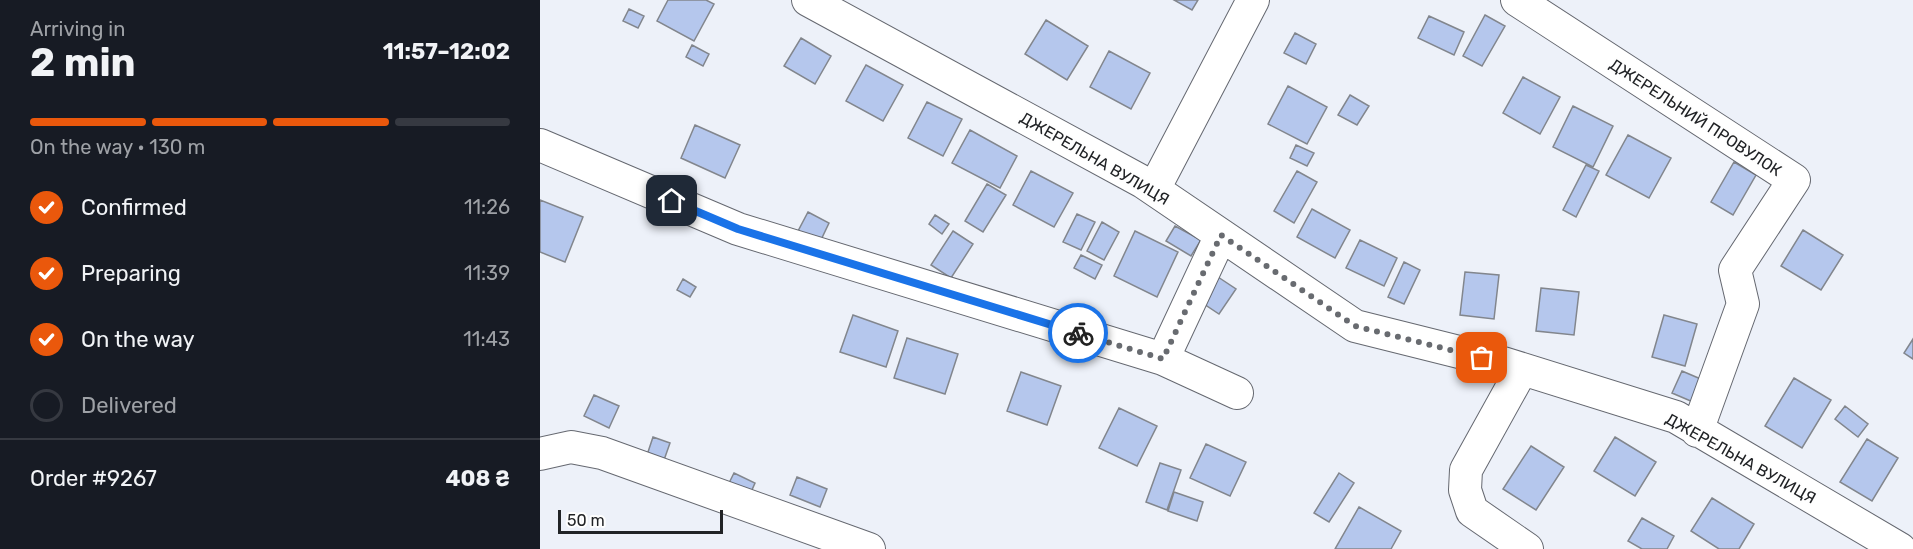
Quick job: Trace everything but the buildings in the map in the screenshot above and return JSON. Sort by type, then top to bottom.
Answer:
[{"type":"street","name":"ДЖЕРЕЛЬНА ВУЛИЦЯ","points":[[808,0],[1154,189],[1355,326],[1522,369],[1676,417],[1900,549]]},
{"type":"street","points":[[1154,189],[1253,0]]},
{"type":"street","name":"ДЖЕРЕЛЬНИЙ ПРОВУЛОК","points":[[1517,0],[1794,180],[1735,270],[1743,304],[1697,431]]},
{"type":"street","points":[[540,145],[738,229],[1163,359],[1237,393]]},
{"type":"street","points":[[1163,359],[1221,235]]},
{"type":"street","points":[[1522,369],[1466,470],[1466,490],[1472,510],[1527,549]]},
{"type":"street","points":[[540,454],[571,447],[602,453],[869,549]]},
{"type":"way so far","points":[[1078,333],[1163,359],[1221,235],[1355,326],[1482,358]]},
{"type":"route","points":[[672,201],[738,229],[1078,333]]}]
